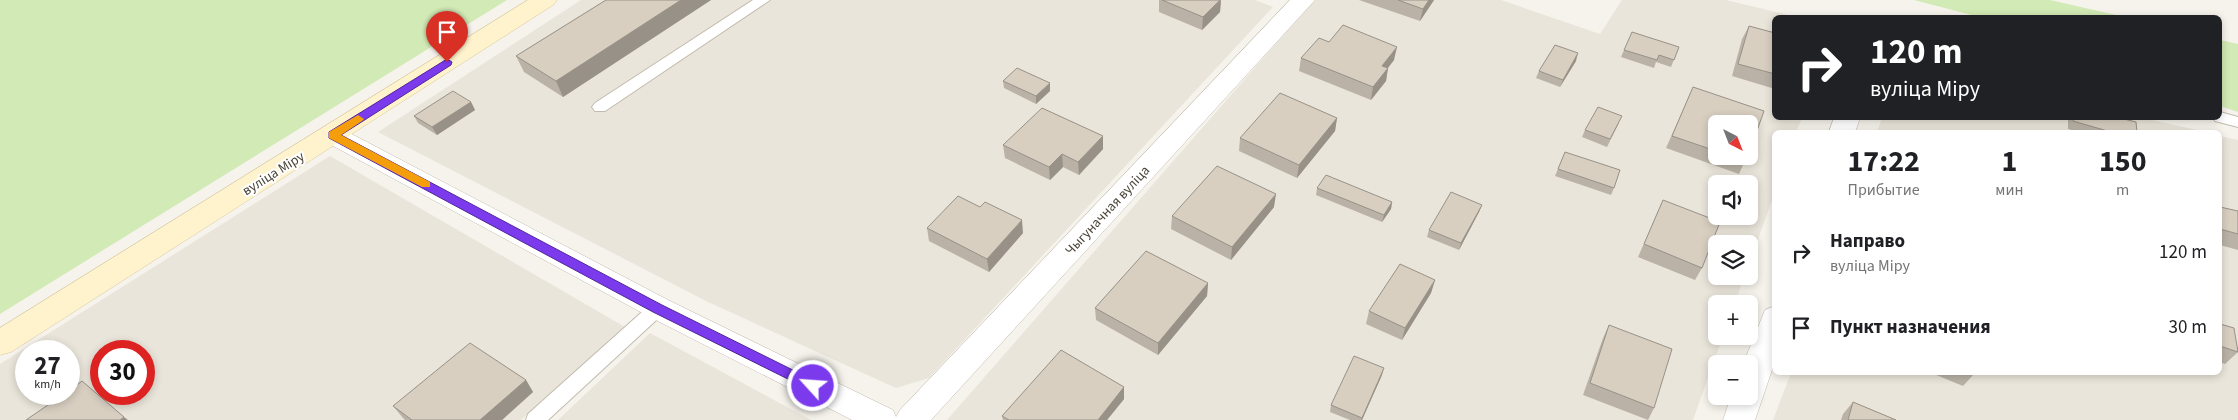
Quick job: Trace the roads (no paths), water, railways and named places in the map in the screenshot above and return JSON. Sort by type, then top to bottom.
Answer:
[{"type":"street","name":"вуліца Міру","points":[[0,343],[545,0]]},
{"type":"street","name":"Чыгуначная вуліца","points":[[911,420],[1303,0]]},
{"type":"street","points":[[333,135],[658,308],[882,420]]},
{"type":"street","points":[[1758,366],[1772,327]]},
{"type":"street","points":[[1738,420],[1744,405]]},
{"type":"lane","points":[[600,107],[763,0]]},
{"type":"lane","points":[[2222,118],[2238,122]]},
{"type":"lane","points":[[535,420],[658,308]]}]
